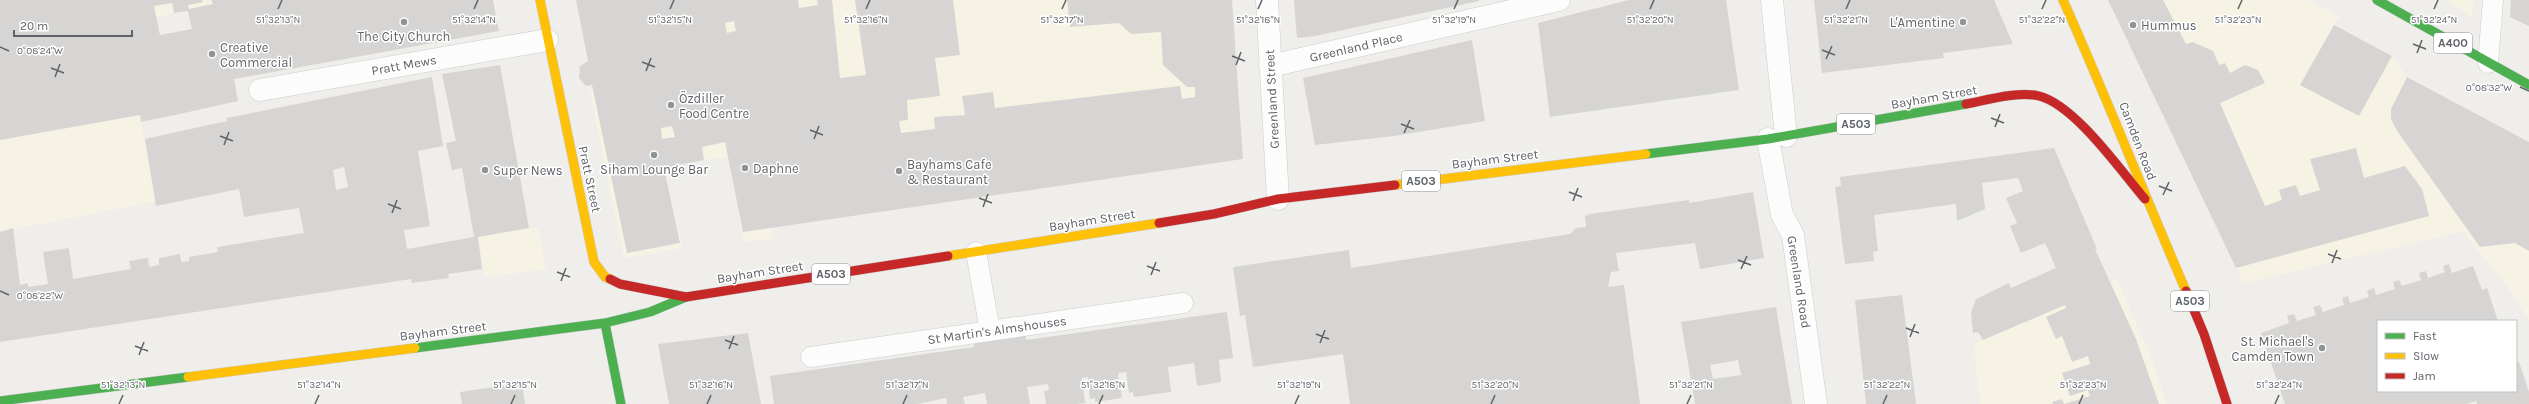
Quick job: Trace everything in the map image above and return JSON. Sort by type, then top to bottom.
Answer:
[{"type":"main road","name":"Pratt Street","points":[[540,0],[547,40],[594,262],[605,277],[620,284],[686,297]]},
{"type":"main road","name":"Camden Road","points":[[2063,0],[2108,100],[2147,201],[2204,334],[2227,404]]},
{"type":"main road","name":"A400","points":[[2377,0],[2529,85]]},
{"type":"main road","name":"Bayham Street","points":[[0,401],[73,397],[605,323],[650,312],[686,297],[1214,214],[1278,199],[1777,138],[2009,96],[2039,96],[2071,113],[2147,201]]},
{"type":"main road","points":[[605,323],[621,404]]},
{"type":"street","name":"Greenland Street","points":[[1266,0],[1278,199]]},
{"type":"street","name":"Greenland Place","points":[[1270,66],[1559,0]]},
{"type":"street","name":"Greenland Road","points":[[1772,0],[1777,138],[1782,215],[1793,235],[1816,404]]},
{"type":"street","name":"Pratt Mews","points":[[260,90],[547,40]]},
{"type":"lane","points":[[2488,63],[2493,0]]},
{"type":"lane","points":[[976,252],[990,331]]},
{"type":"lane","name":"St Martin's Almshouses","points":[[811,357],[1183,303]]},
{"type":"shaded area","points":[[0,0],[232,0],[157,17],[175,115],[141,122],[156,201],[0,232]]},
{"type":"shaded area","points":[[576,0],[1232,0],[1243,159],[771,228],[774,238],[744,242],[728,157],[704,160],[664,168],[682,248],[624,258],[590,92],[593,91]]},
{"type":"shaded area","points":[[2108,0],[2309,0],[2340,17],[2334,25],[2392,56],[2407,77],[2529,142],[2529,320],[2501,277],[2475,248],[2464,231],[2244,283]]},
{"type":"shaded area","points":[[2445,0],[2474,0],[2472,17]]},
{"type":"shaded area","points":[[538,227],[546,269],[485,277],[478,237]]},
{"type":"shaded area","points":[[2117,279],[2150,355],[2167,404],[1980,404],[1974,344],[2024,321],[2025,323]]},
{"type":"building","points":[[0,0],[202,0],[203,2],[188,5],[189,9],[213,4],[211,0],[493,0],[499,31],[234,79],[238,101],[175,115],[141,122],[140,115],[0,140]],"holes":[[[172,3],[174,13],[188,11],[192,29],[160,35],[154,6]]]},
{"type":"building","points":[[576,0],[798,0],[799,8],[818,5],[817,0],[832,0],[840,78],[866,75],[855,0],[953,0],[960,55],[935,58],[940,96],[907,100],[908,120],[899,121],[901,133],[935,129],[934,117],[965,115],[962,96],[993,92],[995,108],[1180,86],[1182,99],[1195,97],[1195,87],[1187,87],[1163,65],[1161,32],[1131,34],[1119,23],[1070,27],[1067,0],[1232,0],[1243,159],[743,232],[725,142],[702,147],[704,160],[664,168],[680,243],[627,253],[592,85],[586,86],[579,78],[580,66],[588,61]],"holes":[[[734,21],[736,31],[727,33],[725,23]],[[672,126],[675,137],[662,139],[661,128]]]},
{"type":"building","points":[[1294,0],[1479,1],[1315,36],[1297,38]]},
{"type":"building","points":[[1629,0],[1726,0],[1739,90],[1550,117],[1538,23]]},
{"type":"building","points":[[1814,0],[1994,0],[2013,44],[1943,53],[1944,58],[1822,73]]},
{"type":"building","points":[[2108,0],[2163,0],[2186,44],[2193,42],[2213,51],[2219,65],[2225,63],[2230,73],[2245,65],[2258,70],[2265,83],[2220,103],[2265,206],[2282,200],[2279,190],[2296,185],[2300,196],[2320,190],[2310,159],[2356,148],[2364,178],[2405,166],[2422,189],[2429,216],[2236,268]]},
{"type":"building","points":[[2511,0],[2529,0],[2529,26],[2510,17]]},
{"type":"building","points":[[2334,25],[2392,56],[2359,116],[2300,85]]},
{"type":"building","points":[[1472,40],[1485,121],[1394,136],[1315,145],[1303,78]]},
{"type":"building","points":[[500,65],[529,228],[478,237],[482,269],[448,274],[449,278],[412,283],[411,279],[0,342],[0,232],[13,228],[20,285],[28,283],[28,287],[48,284],[43,252],[69,248],[73,279],[131,269],[129,261],[148,258],[149,267],[159,265],[159,258],[180,254],[181,262],[189,261],[189,257],[218,252],[217,247],[304,233],[299,208],[244,217],[239,189],[156,206],[145,139],[227,121],[227,118],[432,77],[443,146],[418,151],[430,226],[404,230],[407,249],[474,237],[462,168],[452,170],[446,143],[456,141],[442,74]],"holes":[[[344,167],[348,187],[336,190],[333,170]]]},
{"type":"building","points":[[2407,77],[2529,142],[2529,251],[2515,243],[2480,247],[2397,131],[2391,119],[2391,109]]},
{"type":"building","points":[[2054,148],[2097,249],[2095,249],[2136,339],[2159,404],[2064,404],[2090,396],[2088,390],[2070,396],[2062,373],[2090,364],[2088,356],[2072,362],[2062,336],[2056,339],[2046,317],[2066,308],[2065,305],[1983,340],[1978,332],[1973,333],[1971,313],[1976,299],[2009,283],[2011,288],[2056,268],[2045,243],[2021,253],[2010,226],[2017,223],[2006,198],[2023,191],[2018,178],[1982,183],[1985,209],[1957,221],[1956,204],[1874,215],[1878,251],[1873,252],[1874,261],[1845,264],[1835,187],[1841,186],[1840,177]]},
{"type":"building","points":[[1753,192],[1764,258],[1700,269],[1695,243],[1616,253],[1619,271],[1611,272],[1608,287],[1624,285],[1640,404],[1350,404],[1343,354],[1253,367],[1245,315],[1240,316],[1233,267],[1349,250],[1351,268],[1570,234],[1576,228],[1586,227],[1585,216],[1590,214],[1689,200],[1689,203]]},
{"type":"building","name":"St. Michael's Camden Town","points":[[2449,264],[2452,273],[2473,266],[2482,290],[2487,288],[2498,320],[2377,320],[2377,392],[2517,392],[2517,363],[2519,362],[2529,392],[2529,404],[2477,404],[2476,401],[2467,404],[2285,404],[2261,333],[2289,323],[2287,316],[2294,314],[2297,321],[2316,315],[2313,307],[2320,305],[2323,312],[2344,305],[2342,298],[2348,296],[2350,303],[2369,297],[2367,291],[2374,288],[2376,295],[2395,289],[2393,282],[2399,280],[2402,286],[2421,280],[2419,273],[2426,271],[2428,278],[2445,272],[2443,266]]},
{"type":"building","points":[[1902,295],[1916,404],[1866,404],[1855,300]]},
{"type":"building","points":[[1776,307],[1792,404],[1695,404],[1681,322]],"holes":[[[1738,360],[1741,375],[1713,379],[1710,365]]]},
{"type":"building","points":[[1227,312],[1233,358],[1219,360],[1221,382],[1197,386],[1194,363],[1168,367],[1171,392],[1134,397],[1133,392],[1129,393],[1126,372],[1118,373],[1122,398],[1095,402],[1095,398],[1090,399],[1088,377],[1082,378],[1085,403],[1075,404],[1046,404],[1044,391],[1049,390],[1048,384],[1027,387],[1030,404],[987,404],[985,393],[963,397],[965,404],[947,404],[946,398],[917,404],[774,404],[770,376],[974,347],[973,340],[1025,333],[1026,340]]},
{"type":"building","points":[[748,333],[761,404],[669,404],[658,344]]},
{"type":"building","points":[[522,383],[525,404],[462,404],[460,392]]},
{"type":"building","points":[[2062,399],[2064,404],[2053,404],[2052,402]]},
{"type":"traffic: fast","points":[[2377,0],[2529,85]]},
{"type":"traffic: fast","points":[[1646,154],[1768,139],[1966,104]]},
{"type":"traffic: fast","points":[[415,348],[605,323],[650,312],[686,297]]},
{"type":"traffic: fast","points":[[605,323],[621,404]]},
{"type":"traffic: fast","points":[[0,401],[188,377]]},
{"type":"traffic: slow","points":[[540,0],[594,262],[605,277],[610,279]]},
{"type":"traffic: slow","points":[[2063,0],[2186,291]]},
{"type":"traffic: slow","points":[[1395,185],[1646,154]]},
{"type":"traffic: slow","points":[[948,256],[1159,223]]},
{"type":"traffic: slow","points":[[188,377],[415,348]]},
{"type":"traffic: jam","points":[[1966,104],[2013,95],[2039,96],[2053,102],[2082,125],[2110,156],[2145,199]]},
{"type":"traffic: jam","points":[[1159,223],[1214,214],[1278,199],[1395,185]]},
{"type":"traffic: jam","points":[[610,279],[620,284],[686,297],[948,256]]},
{"type":"traffic: jam","points":[[2186,291],[2204,334],[2227,404]]},
{"type":"place","name":"The City Church","points":[[404,22]]},
{"type":"place","name":"L'Amentine","points":[[1963,22]]},
{"type":"place","name":"Hummus","points":[[2133,25]]},
{"type":"place","name":"Creative Commercial","points":[[212,54]]},
{"type":"place","name":"Özdiller Food Centre","points":[[671,105]]},
{"type":"place","name":"Siham Lounge Bar","points":[[654,155]]},
{"type":"place","name":"Daphne","points":[[745,168]]},
{"type":"place","name":"Super News","points":[[485,170]]},
{"type":"place","name":"Bayhams Cafe & Restaurant","points":[[899,171]]},
{"type":"place","name":"St. Michael's Camden Town","points":[[2322,348]]}]
